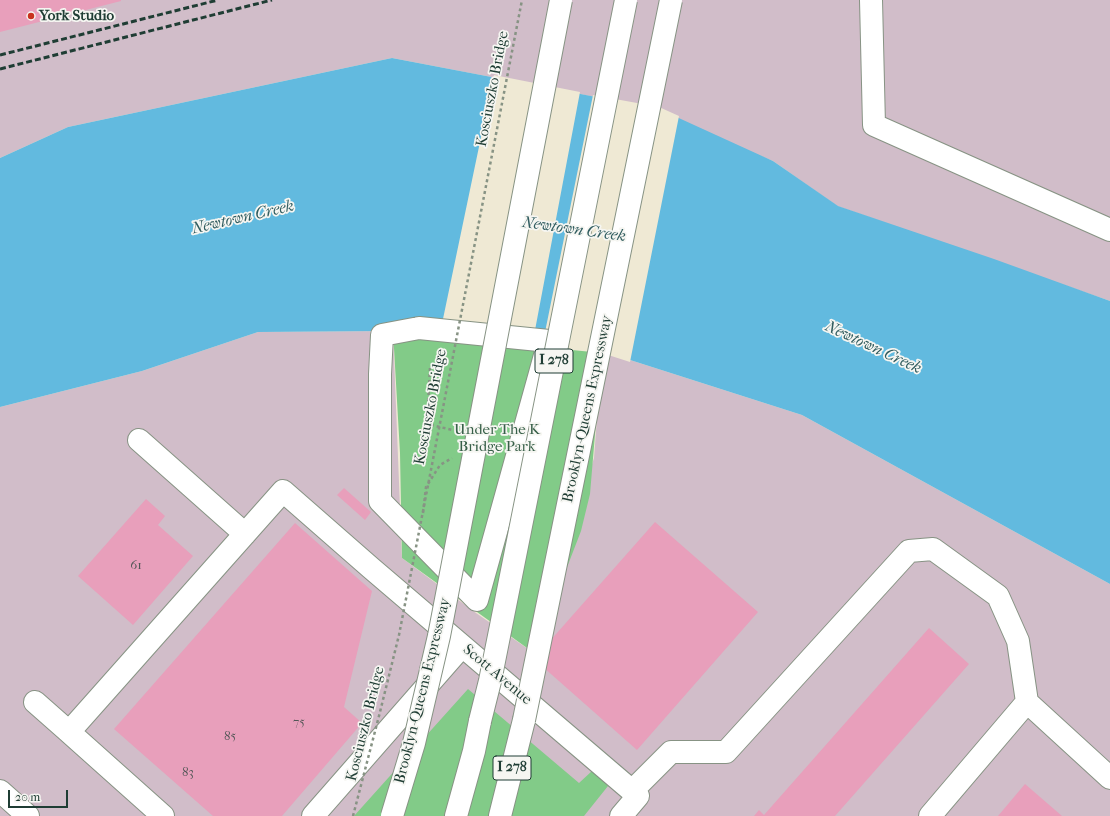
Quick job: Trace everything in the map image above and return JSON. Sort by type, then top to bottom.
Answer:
[{"type":"main road","name":"Brooklyn-Queens Expressway","points":[[392,816],[414,743],[439,636],[561,0]]},
{"type":"main road","name":"I 278","points":[[456,816],[474,751],[490,682],[626,0]]},
{"type":"main road","name":"Brooklyn-Queens Expressway","points":[[500,816],[524,720],[671,0]]},
{"type":"main road","points":[[871,0],[874,125],[1110,230]]},
{"type":"main road","points":[[419,328],[549,341],[477,600],[380,501],[380,374],[382,335],[419,328]]},
{"type":"main road","points":[[69,732],[245,534],[139,440]]},
{"type":"main road","name":"Scott Avenue","points":[[245,534],[283,491],[635,793]]},
{"type":"main road","points":[[620,816],[635,793],[671,752],[726,752],[909,551],[933,549],[998,596],[1018,641],[1027,702],[1110,778]]},
{"type":"main road","points":[[313,816],[462,646]]},
{"type":"main road","points":[[35,702],[163,816]]},
{"type":"main road","points":[[930,816],[1027,702]]},
{"type":"main road","points":[[0,791],[28,816]]},
{"type":"path","name":"Kosciuszko Bridge","points":[[353,816],[378,724],[399,634],[522,0]]},
{"type":"path","points":[[425,519],[422,512],[426,487],[440,465],[457,455]]},
{"type":"shaded area","points":[[0,0],[1110,0],[1110,301],[837,206],[773,161],[632,104],[392,58],[68,127],[0,158]]},
{"type":"shaded area","points":[[393,331],[402,558],[476,613],[534,653],[594,458],[602,351],[802,415],[1110,584],[1110,816],[0,816],[0,407],[142,371],[258,332]]},
{"type":"green space","name":"Under The K Bridge Park","points":[[393,331],[602,351],[590,494],[581,531],[534,653],[402,558],[400,453]]},
{"type":"green space","points":[[468,689],[579,783],[592,771],[608,786],[584,816],[354,816]]},
{"type":"water","name":"Newtown Creek","points":[[392,58],[659,109],[773,161],[838,206],[994,259],[1110,301],[1110,584],[802,415],[602,351],[393,331],[258,332],[142,371],[0,407],[0,158],[68,127]]},
{"type":"pier","points":[[494,75],[580,92],[532,346],[439,338]]},
{"type":"pier","points":[[593,95],[659,107],[679,116],[630,362],[602,353],[542,347]]},
{"type":"building","name":"York Studio","points":[[0,0],[121,0],[121,1],[0,32]]},
{"type":"building","points":[[344,488],[371,512],[365,520],[337,495]]},
{"type":"building","points":[[146,499],[165,516],[158,525],[193,556],[133,625],[78,576]]},
{"type":"building","points":[[655,522],[758,612],[637,750],[534,659]]},
{"type":"building","points":[[295,523],[372,591],[344,707],[362,723],[282,816],[213,816],[114,729]]},
{"type":"building","points":[[929,628],[969,664],[835,816],[754,816],[759,810],[764,815]]},
{"type":"building","points":[[1025,784],[1062,816],[998,816]]},
{"type":"railway","points":[[0,55],[218,0]]},
{"type":"railway","points":[[0,69],[272,0]]},
{"type":"place","name":"York Studio","points":[[31,16]]}]
